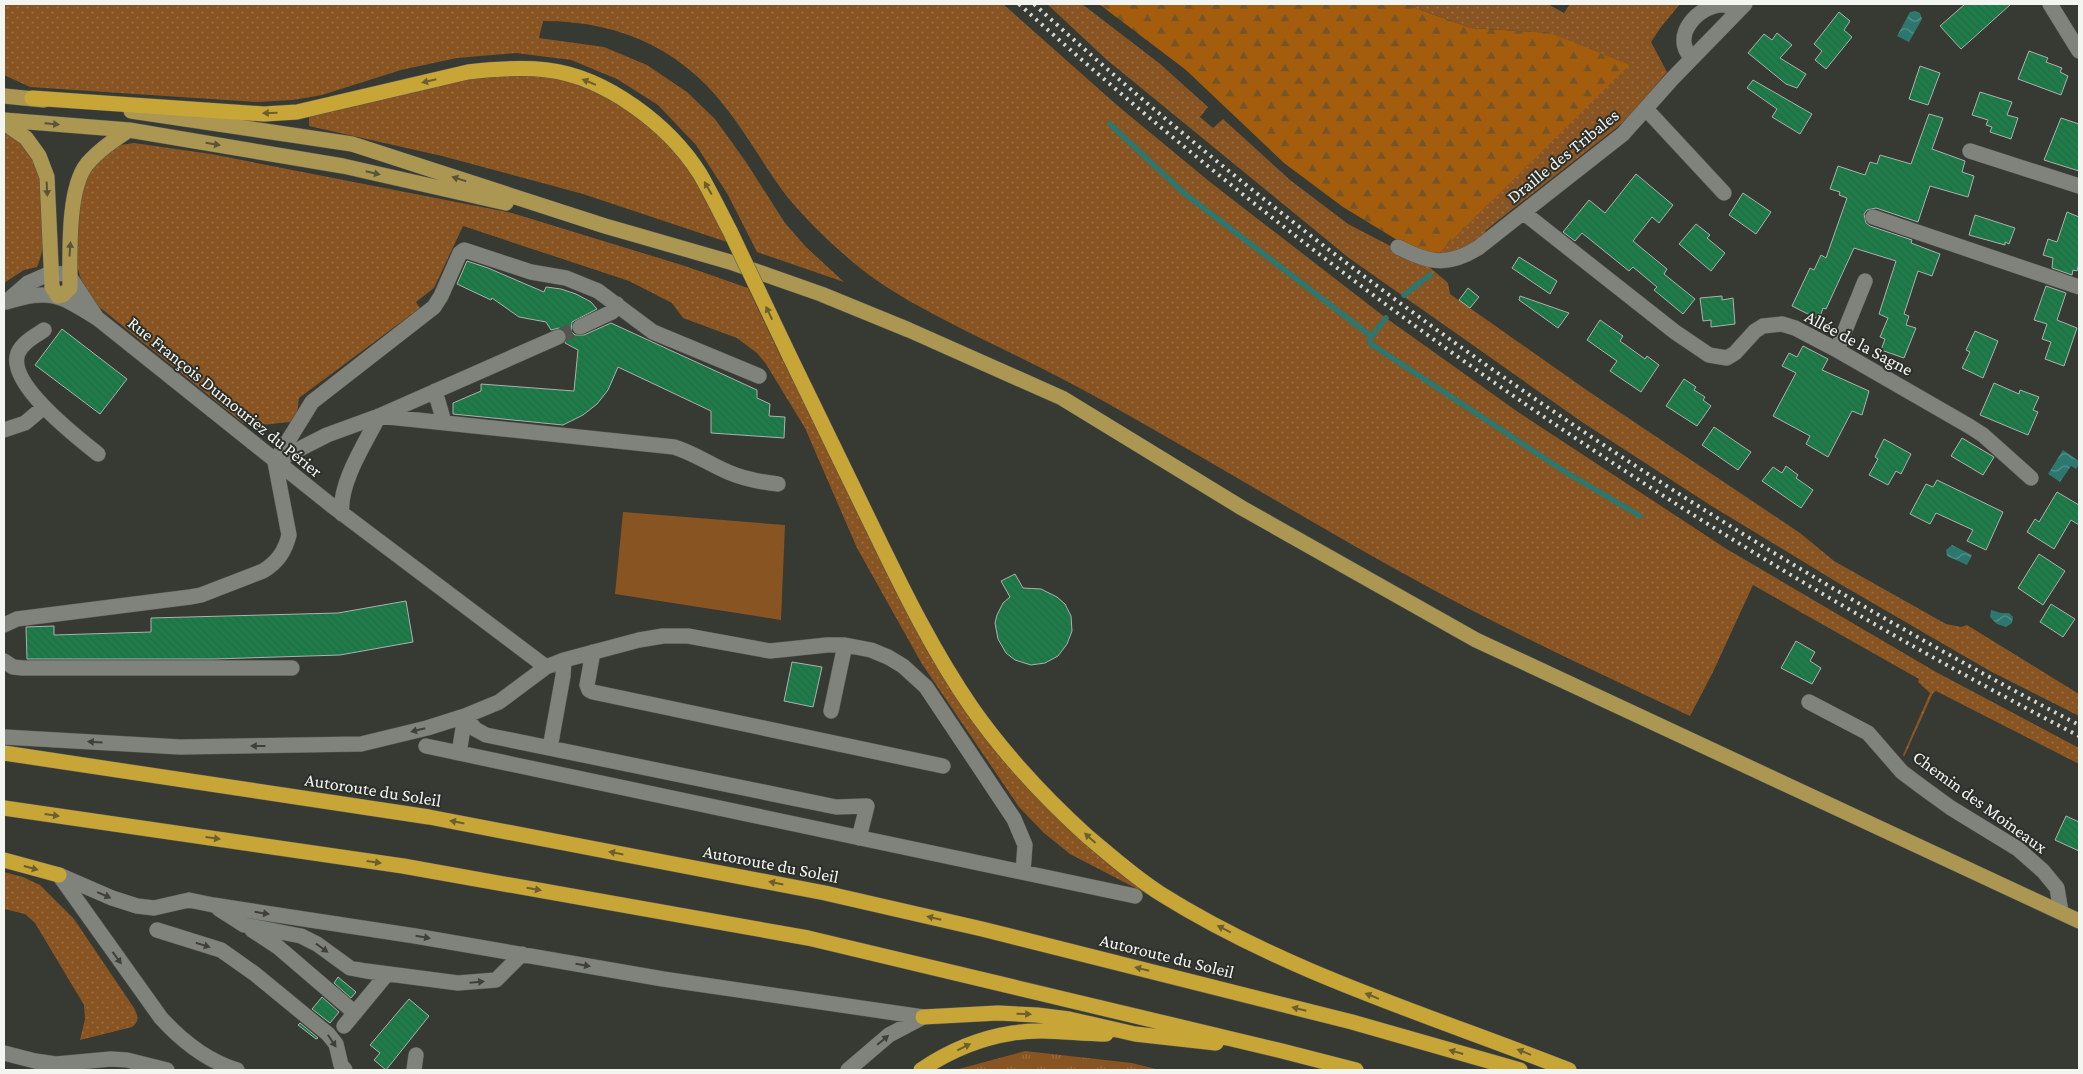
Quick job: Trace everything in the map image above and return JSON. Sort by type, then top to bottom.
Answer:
[{"type":"highway","points":[[32,98],[264,114],[297,112],[468,72],[495,69],[548,70],[568,75],[594,84],[631,104],[653,120],[670,136],[699,173],[730,231],[890,562],[949,672],[995,739],[1029,780],[1067,818],[1113,859],[1162,894],[1217,926],[1274,955],[1417,1014],[1487,1038],[1569,1070]]},
{"type":"highway","name":"Autoroute du Soleil","points":[[4,754],[429,816],[825,893],[982,929],[1342,1020],[1520,1070]]},
{"type":"highway","points":[[4,808],[403,866],[808,938],[1356,1070]]},
{"type":"highway","points":[[4,860],[59,876]]},
{"type":"highway","points":[[923,1017],[998,1013],[1037,1015],[1069,1019],[1135,1034]]},
{"type":"highway","points":[[921,1070],[936,1060],[977,1041],[1014,1033],[1135,1034],[1282,1051]]},
{"type":"main road","points":[[4,96],[165,116],[352,144],[605,226],[730,262],[821,294],[909,330],[1062,398],[1242,508],[1476,640],[2079,921]]},
{"type":"main road","points":[[4,122],[130,130],[343,166],[605,226]]},
{"type":"main road","points":[[4,122],[26,138],[39,156],[47,177],[51,273],[53,290],[58,296],[63,295],[70,288],[75,188],[86,165],[100,151],[130,130]]},
{"type":"street","points":[[2050,4],[2079,51]]},
{"type":"street","points":[[1692,58],[1683,47],[1682,41],[1689,24],[1698,15],[1713,6],[1742,7]]},
{"type":"street","name":"Draille des Tribales","points":[[1398,247],[1425,259],[1438,262],[1466,256],[1478,248],[1623,134],[1692,58],[1742,7]]},
{"type":"street","points":[[1646,109],[1724,193]]},
{"type":"street","points":[[1970,151],[2079,186]]},
{"type":"street","name":"Allée de la Sagne","points":[[1524,213],[1675,332],[1709,355],[1726,358],[1742,347],[1755,331],[1772,323],[1795,328],[1969,426],[1983,435],[2031,478]]},
{"type":"street","points":[[1873,217],[2079,287]]},
{"type":"street","points":[[4,624],[17,619],[200,595],[268,568],[279,558],[286,547],[290,535],[275,462],[312,402],[434,307],[441,296],[460,253],[464,250],[531,272],[566,278],[598,291],[653,332],[759,376]]},
{"type":"street","points":[[5,303],[28,283],[51,273],[65,274],[70,277]]},
{"type":"street","name":"Rue François Dumouriez du Périer","points":[[70,277],[96,318]]},
{"type":"street","points":[[1837,350],[1866,281]]},
{"type":"street","points":[[5,303],[38,295],[58,296]]},
{"type":"street","name":"Rue François Dumouriez du Périer","points":[[58,296],[96,318],[275,462],[546,667]]},
{"type":"street","points":[[580,327],[612,312],[617,304]]},
{"type":"street","points":[[44,330],[24,344],[18,354],[18,367],[24,381],[44,406],[63,425],[98,454]]},
{"type":"street","points":[[275,462],[326,434],[379,416],[558,337]]},
{"type":"street","points":[[435,391],[444,422]]},
{"type":"street","points":[[4,430],[26,423],[44,406]]},
{"type":"street","points":[[379,416],[674,448],[692,453],[753,482],[778,484]]},
{"type":"street","points":[[336,509],[341,506],[346,484],[379,416]]},
{"type":"street","points":[[4,737],[180,747],[343,746],[361,744],[427,728],[465,716],[499,702],[546,667],[564,660],[639,640],[663,636],[688,636],[770,651],[844,645],[871,650],[888,657],[903,666],[926,687],[1014,819],[1025,845],[1023,872]]},
{"type":"street","points":[[831,711],[844,645]]},
{"type":"street","points":[[593,652],[587,685],[589,690],[593,692],[943,766]]},
{"type":"street","points":[[550,748],[563,676],[564,660]]},
{"type":"street","points":[[4,661],[13,667],[23,668],[292,668]]},
{"type":"street","name":"Chemin des Moineaux","points":[[1809,702],[1868,733],[1902,772],[1951,808],[2018,849],[2043,871],[2057,888],[2061,912]]},
{"type":"street","points":[[465,716],[475,729],[486,735],[836,807],[867,806],[859,838]]},
{"type":"street","points":[[459,753],[465,716]]},
{"type":"street","points":[[426,746],[1135,896]]},
{"type":"street","points":[[59,876],[112,898],[137,906],[154,908],[189,900],[415,936],[663,979],[923,1017]]},
{"type":"street","points":[[59,876],[161,1018],[179,1037],[220,1065],[237,1070]]},
{"type":"street","points":[[214,905],[278,947],[354,1013]]},
{"type":"street","points":[[244,925],[301,936],[317,944],[350,968],[458,983],[496,980],[522,954]]},
{"type":"street","points":[[157,930],[221,950],[255,974],[328,1034],[336,1044],[341,1065],[345,1070]]},
{"type":"street","points":[[344,1026],[387,974]]},
{"type":"street","points":[[848,1070],[888,1035],[923,1017]]},
{"type":"street","points":[[4,1053],[35,1062],[56,1064],[127,1060],[167,1070]]},
{"type":"street","points":[[414,1070],[416,1055]]},
{"type":"green space","points":[[4,4],[1003,4],[1118,106],[1210,182],[1386,318],[1518,412],[1725,548],[1936,672],[2079,748],[2079,764],[1936,691],[1933,693],[1904,757],[1903,755],[1930,693],[1918,682],[1919,679],[1753,585],[1713,672],[1690,716],[1520,635],[1379,560],[1098,398],[925,310],[893,291],[832,244],[796,207],[717,96],[697,76],[675,59],[652,45],[627,34],[573,22],[543,21],[539,38],[604,47],[647,65],[687,92],[715,119],[746,162],[785,223],[806,247],[844,282],[757,252],[728,195],[696,145],[658,105],[617,79],[571,60],[516,53],[457,58],[401,70],[322,95],[293,100],[257,102],[30,87],[4,75]]},
{"type":"green space","points":[[1047,4],[1082,4],[1159,63],[1208,107],[1200,117],[1213,128],[1223,119],[1290,180],[1348,224],[1427,265],[1448,283],[1450,294],[1588,391],[1800,533],[1834,561],[1946,624],[1961,627],[1967,625],[2079,694],[2079,716],[1990,671],[1840,584],[1710,505],[1582,422],[1349,258],[1107,60]]},
{"type":"green space","points":[[1099,4],[1404,4],[1471,28],[1550,33],[1629,65],[1436,256],[1407,246],[1343,207],[1284,163],[1186,70]]},
{"type":"green space","points":[[1404,4],[1548,4],[1564,13],[1570,4],[1680,4],[1651,42],[1667,72],[1630,116],[1486,230],[1478,242],[1465,249],[1436,256],[1550,33],[1471,28]]},
{"type":"green space","points":[[529,75],[561,79],[600,94],[637,116],[668,143],[688,167],[707,198],[727,242],[583,194],[442,156],[309,126],[309,117],[466,79]]},
{"type":"green space","points":[[4,133],[24,145],[35,162],[40,183],[44,229],[42,252],[37,267],[24,270],[4,283]]},
{"type":"green space","points":[[134,143],[211,154],[512,213],[685,266],[748,288],[918,628],[1042,803],[1091,849],[1147,894],[1070,854],[1044,833],[1019,807],[922,664],[857,548],[805,428],[766,364],[757,353],[737,338],[683,318],[672,303],[629,281],[463,226],[434,288],[416,302],[420,308],[299,398],[296,422],[263,425],[243,423],[93,302],[83,286],[74,256],[79,195],[93,166],[120,145]]},
{"type":"green space","points":[[623,512],[785,525],[781,620],[615,594]]},
{"type":"green space","points":[[4,872],[23,877],[40,885],[74,919],[137,1013],[138,1018],[132,1027],[80,1040],[85,1019],[84,1005],[35,923],[25,914],[4,909]]},
{"type":"green space","points":[[1025,1051],[1132,1063],[1160,1070],[955,1070]]},
{"type":"water","points":[[1910,12],[1920,13],[1922,19],[1909,42],[1897,36]]},
{"type":"water","points":[[2063,450],[2079,461],[2079,465],[2076,469],[2071,466],[2060,482],[2048,474]]},
{"type":"water","points":[[1952,545],[1972,555],[1967,565],[1947,556],[1946,550]]},
{"type":"water","points":[[1991,610],[2009,613],[2013,617],[2012,623],[2006,627],[1997,624],[1990,617]]},
{"type":"building","points":[[1965,4],[2011,4],[1961,49],[1940,26]]},
{"type":"building","points":[[1839,12],[1850,21],[1844,30],[1852,37],[1826,69],[1815,60],[1822,51],[1814,44]]},
{"type":"building","points":[[1777,33],[1792,45],[1780,58],[1806,74],[1797,88],[1786,84],[1748,53],[1764,34],[1772,40]]},
{"type":"building","points":[[2029,51],[2048,58],[2046,62],[2062,68],[2060,72],[2068,76],[2061,95],[2018,79]]},
{"type":"building","points":[[1920,66],[1940,73],[1928,105],[1909,99]]},
{"type":"building","points":[[1753,80],[1812,114],[1800,134],[1772,117],[1777,109],[1747,88]]},
{"type":"building","points":[[1980,92],[2012,102],[2007,115],[2018,118],[2011,139],[1990,132],[1992,127],[1986,125],[1988,120],[1972,115]]},
{"type":"building","points":[[1929,114],[1943,118],[1932,149],[1965,161],[1962,172],[1974,176],[1968,197],[1930,186],[1918,222],[1876,208],[1867,210],[1864,214],[1866,223],[1870,226],[1912,240],[1911,243],[1940,254],[1932,276],[1918,271],[1904,314],[1909,316],[1906,325],[1916,328],[1904,358],[1881,350],[1885,339],[1880,337],[1888,318],[1879,314],[1896,261],[1854,248],[1826,309],[1823,308],[1821,314],[1818,313],[1816,318],[1792,306],[1810,268],[1814,270],[1821,255],[1826,258],[1847,198],[1839,195],[1840,192],[1830,189],[1838,166],[1865,175],[1870,162],[1877,164],[1880,155],[1911,164]]},
{"type":"building","points":[[2061,118],[2079,124],[2079,171],[2044,160]]},
{"type":"building","points":[[1636,174],[1673,205],[1659,223],[1652,217],[1633,241],[1667,269],[1664,274],[1695,299],[1683,314],[1654,290],[1657,287],[1633,267],[1629,271],[1582,233],[1575,241],[1563,232],[1589,200],[1605,213]]},
{"type":"building","points":[[1743,193],[1771,212],[1756,234],[1729,215]]},
{"type":"building","points":[[2067,212],[2079,217],[2079,263],[2077,271],[2073,270],[2072,275],[2052,268],[2053,258],[2043,255],[2048,239],[2057,242]]},
{"type":"building","points":[[1975,215],[2015,228],[2009,244],[2005,242],[2005,245],[1969,235]]},
{"type":"building","points":[[1696,224],[1710,235],[1707,238],[1725,253],[1711,271],[1679,244]]},
{"type":"building","points":[[1519,257],[1557,281],[1550,294],[1512,268]]},
{"type":"building","points":[[467,261],[544,292],[546,287],[561,289],[591,302],[597,309],[572,322],[571,331],[575,335],[584,335],[611,323],[757,390],[757,398],[770,404],[769,416],[785,417],[784,438],[711,433],[711,411],[618,367],[608,390],[597,404],[583,415],[563,425],[453,414],[453,403],[481,391],[481,384],[574,391],[578,350],[565,343],[567,338],[564,330],[559,328],[551,330],[546,322],[519,317],[492,298],[491,300],[457,284]]},
{"type":"building","points":[[2046,286],[2066,293],[2057,320],[2077,328],[2064,366],[2045,359],[2051,342],[2042,339],[2047,324],[2034,320]]},
{"type":"building","points":[[1468,288],[1479,297],[1470,308],[1459,300]]},
{"type":"building","points":[[1520,296],[1569,313],[1558,328],[1519,300]]},
{"type":"building","points":[[1722,296],[1722,300],[1733,298],[1735,324],[1711,327],[1711,320],[1703,321],[1700,298]]},
{"type":"building","points":[[1600,320],[1623,336],[1620,341],[1645,359],[1647,356],[1659,365],[1641,392],[1610,371],[1617,361],[1587,340]]},
{"type":"building","points":[[62,329],[127,379],[100,414],[35,365]]},
{"type":"building","points":[[1975,331],[1998,341],[1983,378],[1962,368],[1970,352],[1966,350]]},
{"type":"building","points":[[1803,346],[1828,359],[1822,370],[1869,391],[1862,415],[1852,411],[1828,457],[1806,444],[1810,436],[1773,416],[1796,373],[1782,366],[1789,353],[1797,357]]},
{"type":"building","points":[[1684,379],[1696,387],[1694,390],[1705,397],[1703,400],[1711,406],[1697,426],[1666,406]]},
{"type":"building","points":[[1994,383],[2019,394],[2020,390],[2039,397],[2033,410],[2038,412],[2028,435],[1980,415]]},
{"type":"building","points":[[1714,427],[1751,452],[1738,470],[1702,445]]},
{"type":"building","points":[[1962,438],[1994,457],[1983,475],[1951,456]]},
{"type":"building","points":[[1884,439],[1911,454],[1901,474],[1896,471],[1888,485],[1869,475],[1878,459],[1875,457]]},
{"type":"building","points":[[1786,466],[1798,475],[1796,478],[1813,490],[1801,508],[1762,481],[1773,467],[1782,473]]},
{"type":"building","points":[[1937,480],[2003,512],[1986,550],[1967,541],[1973,530],[1936,513],[1930,524],[1910,514],[1926,484],[1933,487]]},
{"type":"building","points":[[2057,492],[2079,505],[2079,525],[2071,520],[2054,549],[2027,532],[2035,519],[2039,522]]},
{"type":"building","points":[[2039,554],[2065,571],[2043,605],[2018,588]]},
{"type":"building","points":[[1015,574],[1023,588],[1041,589],[1057,597],[1065,604],[1071,616],[1072,631],[1067,644],[1058,656],[1045,663],[1031,665],[1015,660],[1006,653],[998,639],[995,623],[997,615],[1003,603],[1010,597],[1001,581]]},
{"type":"building","points":[[406,601],[413,642],[340,655],[214,659],[27,659],[26,627],[54,626],[54,635],[151,632],[151,618],[338,613]]},
{"type":"building","points":[[2051,604],[2075,619],[2063,637],[2040,622]]},
{"type":"building","points":[[1796,641],[1815,652],[1810,661],[1821,668],[1812,684],[1781,668]]},
{"type":"building","points":[[792,662],[822,667],[813,707],[784,701]]},
{"type":"building","points":[[2066,816],[2079,822],[2079,851],[2055,840]]},
{"type":"building","points":[[338,977],[356,992],[351,998],[334,983]]},
{"type":"building","points":[[322,997],[339,1012],[330,1023],[312,1009]]},
{"type":"building","points":[[409,999],[429,1016],[386,1070],[374,1060],[380,1053],[370,1045]]},
{"type":"building","points":[[300,1023],[318,1038],[316,1039],[298,1025]]},
{"type":"waterway","points":[[1110,124],[1184,193],[1371,336]]},
{"type":"waterway","points":[[1404,295],[1430,275]]},
{"type":"waterway","points":[[1386,318],[1370,338],[1371,344],[1564,471],[1640,516]]},
{"type":"tunnel","points":[[558,337],[580,327]]},
{"type":"railway","points":[[1019,4],[1141,111],[1266,213],[1394,311],[1525,404],[1659,493],[1796,578],[1936,659],[2079,736]]},
{"type":"railway","points":[[1034,4],[1154,109],[1277,210],[1404,306],[1534,398],[1666,486],[1801,569],[1939,649],[2079,725]]}]
